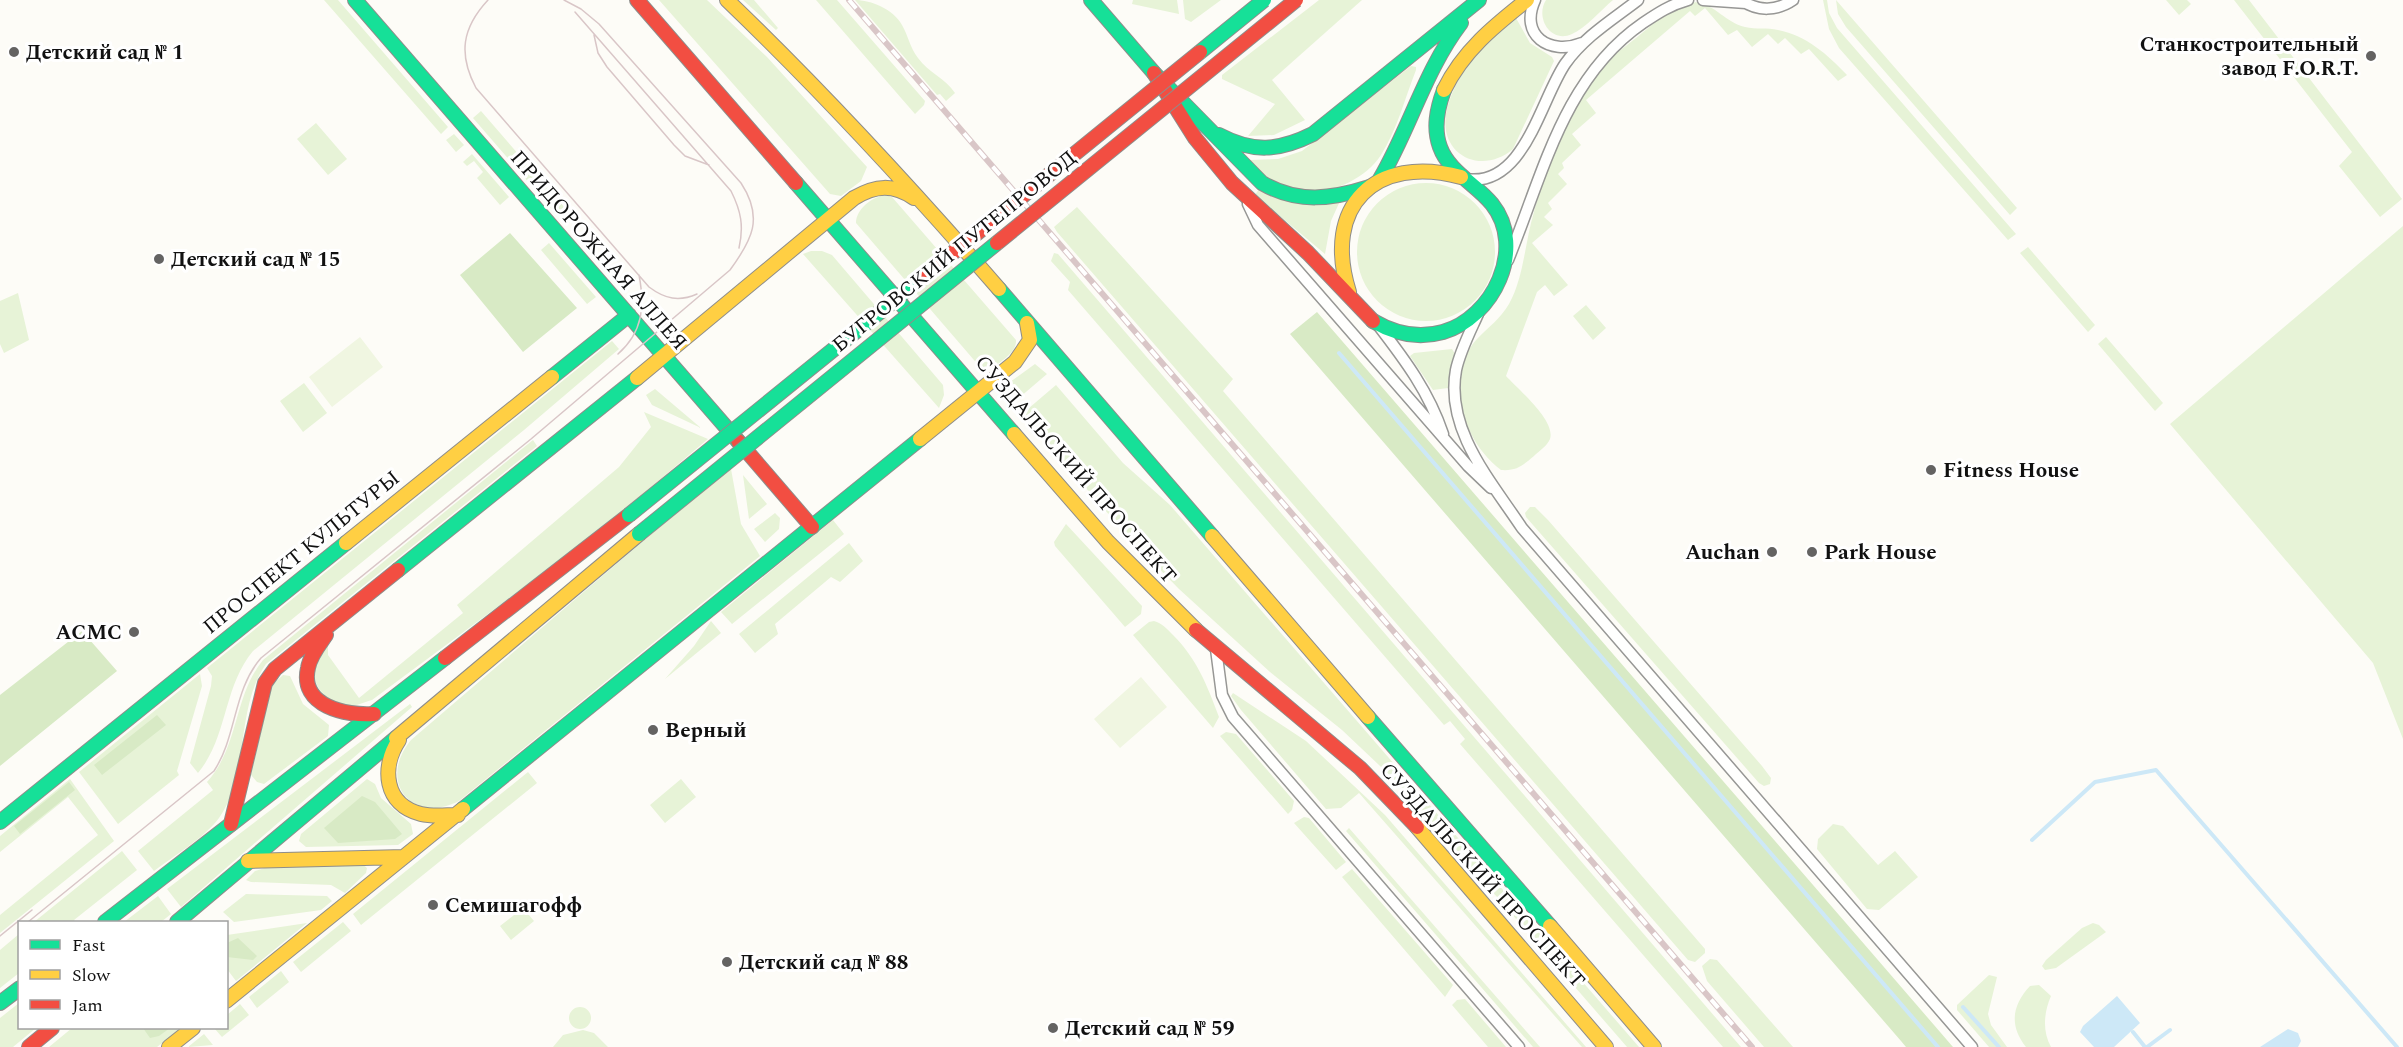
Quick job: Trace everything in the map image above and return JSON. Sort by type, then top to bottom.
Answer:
[{"type":"main road","name":"ПРИДОРОЖНАЯ АЛЛЕЯ","points":[[355,0],[812,527]]},
{"type":"main road","name":"СУЗДАЛЬСКИЙ ПРОСПЕКТ","points":[[637,0],[1108,542],[1216,649],[1360,768],[1404,812],[1606,1047]]},
{"type":"main road","name":"СУЗДАЛЬСКИЙ ПРОСПЕКТ","points":[[727,0],[840,111],[929,209],[1654,1047]]},
{"type":"main road","points":[[1091,0],[1154,73],[1214,132],[1223,146],[1247,171],[1285,195],[1327,198],[1414,170],[1438,171],[1463,178]]},
{"type":"main road","name":"БУГРОВСКИЙ ПУТЕПРОВОД","points":[[374,714],[629,515],[1263,0]]},
{"type":"main road","name":"БУГРОВСКИЙ ПУТЕПРОВОД","points":[[415,722],[639,534],[1296,0]]},
{"type":"main road","points":[[1214,132],[1250,150],[1274,149],[1295,144],[1313,134],[1480,0]]},
{"type":"main road","points":[[1351,298],[1343,274],[1340,251],[1346,226],[1355,205],[1375,183],[1401,145],[1436,58],[1449,37],[1480,0]]},
{"type":"main road","points":[[1154,73],[1187,129],[1245,197],[1308,252],[1377,323],[1396,333],[1429,335],[1461,326],[1478,313],[1498,285],[1506,238],[1498,214],[1482,192],[1448,165],[1439,145],[1436,121],[1438,106],[1457,65],[1470,48],[1527,0]]},
{"type":"main road","points":[[231,824],[265,683],[275,669],[864,192],[892,185],[929,209]]},
{"type":"main road","name":"ПРОСПЕКТ КУЛЬТУРЫ","points":[[0,822],[629,315]]},
{"type":"main road","points":[[228,999],[1015,363],[1030,340],[1027,322]]},
{"type":"main road","points":[[339,617],[313,656],[307,673],[307,682],[321,703],[354,714],[374,714]]},
{"type":"main road","points":[[106,921],[374,714]]},
{"type":"main road","points":[[415,722],[391,753],[387,764],[388,788],[413,813],[434,816],[458,815]]},
{"type":"main road","points":[[178,921],[415,722]]},
{"type":"main road","points":[[248,861],[404,857]]},
{"type":"main road","points":[[0,1003],[18,990]]},
{"type":"main road","points":[[29,1047],[51,1029]]},
{"type":"main road","points":[[169,1047],[192,1029]]},
{"type":"street","points":[[1535,0],[1529,14],[1534,33],[1548,46],[1568,48],[1582,43]]},
{"type":"street","points":[[1463,178],[1476,180],[1497,174],[1515,161],[1528,140],[1551,87],[1582,43],[1638,0]]},
{"type":"street","points":[[1498,285],[1562,124],[1587,77],[1602,58],[1634,30],[1671,4],[1688,0]]},
{"type":"street","points":[[1703,0],[1743,2],[1769,9],[1793,0]]},
{"type":"street","points":[[1245,197],[1258,225],[1446,440],[1502,498]]},
{"type":"street","points":[[1478,313],[1456,370],[1455,416],[1464,438],[1502,498],[1525,532],[1972,1047]]},
{"type":"street","points":[[1377,323],[1431,399],[1446,440]]},
{"type":"street","points":[[1216,649],[1222,695],[1233,717],[1519,1047]]},
{"type":"green space","points":[[324,0],[338,0],[448,127],[441,134]]},
{"type":"green space","points":[[659,0],[707,0],[767,57],[867,167],[861,181],[841,196],[830,194]]},
{"type":"green space","points":[[743,0],[754,0],[778,28],[776,30]]},
{"type":"green space","points":[[816,0],[837,0],[925,101],[915,114]]},
{"type":"green space","points":[[855,0],[875,4],[893,14],[902,25],[918,58],[955,93],[946,101],[940,94],[937,95]]},
{"type":"green space","points":[[1133,0],[1177,0],[1179,14],[1132,4]]},
{"type":"green space","points":[[1183,0],[1221,0],[1191,22],[1185,19]]},
{"type":"green space","points":[[1319,0],[1362,0],[1272,80],[1305,120],[1274,135],[1248,136],[1275,104],[1222,79],[1222,75]]},
{"type":"green space","points":[[1546,0],[1613,0],[1583,28],[1564,36],[1551,32],[1544,21],[1542,14]]},
{"type":"green space","points":[[1823,0],[1827,0],[1829,13],[1837,28],[2016,234],[2008,240],[1839,48],[1829,29]]},
{"type":"green space","points":[[1836,0],[2017,208],[2010,215],[1846,27],[1838,14]]},
{"type":"green space","points":[[2166,0],[2187,0],[2191,4],[2179,15]]},
{"type":"green space","points":[[2234,0],[2249,0],[2402,199],[2380,217],[2339,166],[2352,152]]},
{"type":"green space","points":[[1696,2],[1710,7],[1738,25],[1774,29],[1807,41],[1824,53],[1847,75],[1838,81],[1809,49],[1801,54],[1785,38],[1778,44],[1768,34],[1752,47],[1737,30],[1728,35],[1705,8],[1695,16],[1690,11],[1586,100],[1596,113],[1572,134],[1581,145],[1562,163],[1564,168],[1558,174],[1567,184],[1548,203],[1552,209],[1544,217],[1553,225],[1532,243],[1568,285],[1554,296],[1545,285],[1537,292],[1506,376],[1542,415],[1550,432],[1550,439],[1523,465],[1511,470],[1501,470],[1482,451],[1469,429],[1460,391],[1463,364],[1473,344],[1502,314],[1514,293],[1545,177],[1570,115],[1590,80],[1610,59],[1661,17]]},
{"type":"green space","points":[[1516,18],[1530,43],[1552,57],[1554,61],[1513,149],[1500,157],[1487,161],[1475,160],[1464,156],[1454,148],[1448,138],[1445,124],[1447,109],[1465,69],[1494,37]]},
{"type":"green space","points":[[1411,66],[1416,67],[1416,70],[1396,125],[1381,155],[1363,174],[1339,187],[1299,192],[1276,184],[1248,163],[1250,160],[1278,159],[1302,151]]},
{"type":"green space","points":[[481,111],[565,208],[557,215],[473,118]]},
{"type":"green space","points":[[316,123],[347,159],[328,175],[297,139]]},
{"type":"green space","points":[[454,134],[464,145],[456,152],[446,140]]},
{"type":"green space","points":[[472,154],[509,197],[500,205],[477,178],[483,172],[474,161],[467,166],[463,162]]},
{"type":"green space","points":[[1426,183],[1452,188],[1475,203],[1490,226],[1495,252],[1490,278],[1475,301],[1452,316],[1426,321],[1400,316],[1377,301],[1362,278],[1357,252],[1362,226],[1377,203],[1400,188]]},
{"type":"green space","points":[[1259,189],[1340,201],[1331,221],[1325,254],[1255,195]]},
{"type":"green space","points":[[885,195],[892,197],[1016,340],[1011,353],[991,369],[980,367],[856,223],[859,213],[866,204]]},
{"type":"green space","points":[[1077,207],[1233,379],[1223,391],[1705,949],[1705,953],[1695,962],[1688,960],[1057,232],[1054,227]]},
{"type":"green space","points":[[2403,226],[2403,739],[2373,663],[2170,424]]},
{"type":"green space","points":[[510,233],[577,308],[523,352],[460,275]]},
{"type":"green space","points":[[549,243],[596,297],[587,304],[541,250]]},
{"type":"green space","points":[[2028,247],[2095,325],[2088,332],[2020,253]]},
{"type":"green space","points":[[822,251],[832,255],[943,385],[944,395],[939,408],[803,254]]},
{"type":"green space","points":[[1054,253],[1058,254],[1741,1047],[1723,1047],[1460,744],[1465,739],[1450,721],[1444,725],[1068,290],[1070,282],[1051,261]]},
{"type":"green space","points":[[18,293],[29,340],[4,353],[0,344],[0,301]]},
{"type":"green space","points":[[1586,305],[1606,328],[1593,340],[1573,316]]},
{"type":"green space","points":[[1317,312],[1953,1047],[1906,1047],[1290,334]]},
{"type":"green space","points":[[360,337],[383,367],[332,407],[309,377]]},
{"type":"green space","points":[[2106,337],[2163,403],[2155,411],[2098,344]]},
{"type":"green space","points":[[612,341],[619,349],[524,430],[253,651],[236,680],[215,744],[198,773],[190,763],[211,686],[212,676],[207,668]]},
{"type":"green space","points":[[1452,349],[1455,354],[1448,388],[1433,390],[1410,356],[1414,353]]},
{"type":"green space","points":[[1035,364],[1047,374],[1013,403],[1005,395],[1006,385]]},
{"type":"green space","points":[[304,383],[327,413],[303,432],[280,401]]},
{"type":"green space","points":[[1056,385],[1123,463],[1170,505],[1639,1047],[1627,1047],[1398,783],[1342,730],[1270,672],[1179,589],[1130,539],[1022,414]]},
{"type":"green space","points":[[655,389],[701,428],[652,405],[646,395]]},
{"type":"green space","points":[[644,412],[708,439],[594,535],[372,700],[355,705],[343,705],[332,701],[320,690],[314,674],[318,658],[334,635],[328,646],[328,655],[359,698],[463,613],[457,605],[619,467],[651,427]]},
{"type":"green space","points":[[533,440],[537,446],[266,664],[256,681],[250,700],[235,782],[229,801],[219,818],[205,833],[154,871],[138,851],[213,790],[207,782],[218,768],[225,753],[246,689],[263,660]]},
{"type":"green space","points":[[731,469],[741,524],[760,556],[459,801],[442,807],[426,807],[414,803],[404,795],[399,784],[397,770],[401,755],[411,740],[649,536]]},
{"type":"green space","points":[[743,475],[767,504],[749,519]]},
{"type":"green space","points":[[1530,507],[1535,507],[1548,520],[1762,766],[1771,778],[1770,784],[1764,786],[1759,783],[1526,517],[1525,513]]},
{"type":"green space","points":[[775,513],[780,518],[779,529],[765,542],[754,529]]},
{"type":"green space","points":[[833,520],[844,534],[732,624],[721,612]]},
{"type":"green space","points":[[1066,524],[1142,606],[1141,614],[1125,627],[1055,546],[1054,542]]},
{"type":"green space","points":[[849,543],[863,561],[840,582],[831,577],[775,624],[778,634],[755,653],[739,634]]},
{"type":"green space","points":[[711,621],[721,633],[665,679],[694,646]]},
{"type":"green space","points":[[1154,621],[1164,626],[1189,653],[1219,717],[1213,728],[1133,635],[1149,622]]},
{"type":"green space","points":[[82,631],[117,671],[0,766],[0,695]]},
{"type":"green space","points":[[200,674],[202,686],[177,771],[179,775],[118,824],[79,772]]},
{"type":"green space","points":[[283,675],[290,676],[303,704],[329,725],[328,736],[264,784],[257,782],[251,775],[272,685]]},
{"type":"green space","points":[[1141,677],[1167,707],[1120,748],[1094,719]]},
{"type":"green space","points":[[1233,693],[1306,741],[1385,815],[1586,1047],[1582,1047],[1359,793],[1341,808],[1326,809],[1241,710],[1231,696]]},
{"type":"green space","points":[[410,704],[412,707],[181,907],[167,889]]},
{"type":"green space","points":[[157,715],[166,725],[102,775],[94,765]]},
{"type":"green space","points":[[1226,732],[1236,734],[1294,801],[1292,810],[1288,814],[1220,736]]},
{"type":"green space","points":[[528,772],[537,783],[361,925],[353,914]]},
{"type":"green space","points":[[70,779],[114,841],[0,933],[0,915],[98,835],[68,797],[0,852],[0,836]]},
{"type":"green space","points":[[367,779],[375,784],[381,798],[411,824],[413,834],[398,845],[306,847],[299,841],[301,834]]},
{"type":"green space","points":[[681,779],[696,797],[665,823],[650,805]]},
{"type":"green space","points":[[69,782],[75,790],[20,834],[14,826]]},
{"type":"green space","points":[[362,796],[375,802],[402,834],[395,839],[338,843],[324,828]]},
{"type":"green space","points":[[1304,817],[1309,818],[1346,862],[1336,870],[1294,823]]},
{"type":"green space","points":[[1833,824],[1843,826],[1878,865],[1895,851],[1918,877],[1879,910],[1867,909],[1817,849],[1818,839]]},
{"type":"green space","points":[[1349,828],[1540,1047],[1533,1047],[1346,831]]},
{"type":"green space","points":[[122,851],[137,870],[74,921],[35,921]]},
{"type":"green space","points":[[361,863],[367,868],[366,873],[345,893],[331,885],[246,880],[255,871],[265,868]]},
{"type":"green space","points":[[1352,869],[1453,985],[1445,997],[1342,877]]},
{"type":"green space","points":[[246,894],[327,896],[332,901],[321,910],[234,922],[223,912]]},
{"type":"green space","points":[[158,896],[171,914],[162,921],[125,921]]},
{"type":"green space","points":[[523,908],[534,921],[511,940],[500,926]]},
{"type":"green space","points":[[343,922],[351,931],[301,972],[293,962]]},
{"type":"green space","points":[[307,923],[236,981],[228,970],[228,935]]},
{"type":"green space","points":[[2093,923],[2106,932],[2056,968],[2045,970],[2042,966],[2046,960],[2082,928]]},
{"type":"green space","points":[[18,935],[18,974],[0,988],[0,950]]},
{"type":"green space","points":[[238,938],[257,956],[253,960],[228,957],[228,943]]},
{"type":"green space","points":[[1710,959],[1717,960],[1793,1047],[1764,1047],[1707,981],[1702,966]]},
{"type":"green space","points":[[281,971],[289,982],[257,1008],[249,997]]},
{"type":"green space","points":[[1989,975],[1997,977],[1988,1014],[1991,1025],[2007,1047],[1989,1047],[1957,1010],[1957,1005]]},
{"type":"green space","points":[[2039,985],[2051,996],[2045,1022],[2046,1035],[2051,1047],[2026,1047],[2017,1031],[2016,1008],[2030,986]]},
{"type":"green space","points":[[1465,999],[1506,1047],[1488,1047],[1452,1005],[1457,1000]]},
{"type":"green space","points":[[18,1004],[18,1029],[35,1029],[13,1047],[0,1047],[0,1018]]},
{"type":"green space","points":[[240,1004],[249,1015],[222,1037],[215,1029],[228,1029],[228,1014]]},
{"type":"green space","points":[[580,1007],[590,1014],[591,1018],[584,1028],[580,1029],[570,1022],[569,1018],[576,1008]]},
{"type":"green space","points":[[71,1029],[180,1029],[157,1047],[49,1047]]},
{"type":"green space","points":[[144,1029],[169,1029],[159,1036],[150,1038]]},
{"type":"green space","points":[[583,1030],[594,1033],[608,1047],[553,1047],[563,1035]]},
{"type":"green space","points":[[204,1034],[213,1045],[188,1047]]},
{"type":"water","points":[[2117,996],[2140,1023],[2114,1047],[2094,1047],[2080,1032],[2083,1026]]},
{"type":"water","points":[[2288,1029],[2298,1033],[2301,1041],[2298,1047],[2260,1047]]},
{"type":"waterway","points":[[1339,353],[1938,1047]]},
{"type":"waterway","points":[[2032,840],[2095,782],[2156,770],[2397,1047]]},
{"type":"waterway","points":[[1963,1007],[1999,1047]]},
{"type":"waterway","points":[[2147,1047],[2170,1030]]},
{"type":"waterway","points":[[2133,1032],[2145,1047]]},
{"type":"tram line","points":[[488,0],[473,21],[466,42],[467,64],[476,88],[649,287],[672,298],[684,298],[697,294]]},
{"type":"tram line","points":[[29,921],[214,771],[227,743],[245,684],[261,658],[531,439],[730,270],[744,249],[749,239],[753,218],[752,207],[741,183],[599,24],[581,9],[564,0]]},
{"type":"tram line","points":[[575,12],[731,191],[741,219],[739,248]]},
{"type":"tram line","points":[[594,35],[598,53],[607,67],[674,145],[685,156],[709,165]]},
{"type":"tram line","points":[[618,354],[633,337],[640,318],[642,297],[639,275]]},
{"type":"tram line","points":[[18,921],[32,910]]},
{"type":"tram line","points":[[0,936],[18,921]]},
{"type":"railway","points":[[849,0],[1752,1047]]},
{"type":"traffic: fast","points":[[355,0],[738,441]]},
{"type":"traffic: fast","points":[[1091,0],[1154,73],[1262,183],[1275,190],[1302,197],[1329,197],[1370,187]]},
{"type":"traffic: fast","points":[[1200,52],[1264,0]]},
{"type":"traffic: fast","points":[[1219,135],[1243,145],[1266,148],[1289,144],[1313,134],[1479,0]]},
{"type":"traffic: fast","points":[[1380,179],[1437,60],[1461,23]]},
{"type":"traffic: fast","points":[[1373,321],[1390,329],[1416,335],[1443,332],[1461,324],[1477,312],[1490,297],[1505,260],[1506,241],[1502,222],[1492,204],[1456,171],[1440,147],[1437,118],[1444,90]]},
{"type":"traffic: fast","points":[[796,183],[1014,434]]},
{"type":"traffic: fast","points":[[639,534],[997,243]]},
{"type":"traffic: fast","points":[[629,515],[923,277]]},
{"type":"traffic: fast","points":[[999,289],[1212,536]]},
{"type":"traffic: fast","points":[[552,377],[629,315]]},
{"type":"traffic: fast","points":[[398,570],[637,378]]},
{"type":"traffic: fast","points":[[463,809],[920,439]]},
{"type":"traffic: fast","points":[[0,822],[346,543]]},
{"type":"traffic: fast","points":[[106,921],[445,658]]},
{"type":"traffic: fast","points":[[1368,717],[1550,926]]},
{"type":"traffic: fast","points":[[178,921],[396,738]]},
{"type":"traffic: fast","points":[[0,1003],[18,990]]},
{"type":"traffic: slow","points":[[727,0],[866,142],[999,289]]},
{"type":"traffic: slow","points":[[1444,90],[1470,51],[1527,0]]},
{"type":"traffic: slow","points":[[1349,292],[1343,261],[1343,235],[1350,212],[1363,194],[1381,181],[1403,173],[1430,172],[1461,177]]},
{"type":"traffic: slow","points":[[637,378],[854,198],[884,188],[899,190],[914,198]]},
{"type":"traffic: slow","points":[[920,439],[1015,362],[1030,340],[1027,323]]},
{"type":"traffic: slow","points":[[346,543],[552,377]]},
{"type":"traffic: slow","points":[[1014,434],[1108,542],[1196,630]]},
{"type":"traffic: slow","points":[[396,738],[639,534]]},
{"type":"traffic: slow","points":[[1212,536],[1368,717]]},
{"type":"traffic: slow","points":[[399,740],[393,751],[388,773],[389,784],[399,802],[421,814],[458,815]]},
{"type":"traffic: slow","points":[[228,999],[463,809]]},
{"type":"traffic: slow","points":[[1417,827],[1606,1047]]},
{"type":"traffic: slow","points":[[248,861],[404,857]]},
{"type":"traffic: slow","points":[[1550,926],[1654,1047]]},
{"type":"traffic: slow","points":[[169,1047],[192,1029]]},
{"type":"traffic: jam","points":[[637,0],[796,183]]},
{"type":"traffic: jam","points":[[997,243],[1296,0]]},
{"type":"traffic: jam","points":[[923,277],[1200,52]]},
{"type":"traffic: jam","points":[[1154,73],[1195,138],[1232,183],[1308,253],[1373,321]]},
{"type":"traffic: jam","points":[[738,441],[812,527]]},
{"type":"traffic: jam","points":[[445,658],[629,515]]},
{"type":"traffic: jam","points":[[231,824],[265,683],[275,669],[398,570]]},
{"type":"traffic: jam","points":[[1196,630],[1360,768],[1417,827]]},
{"type":"traffic: jam","points":[[326,635],[309,664],[307,681],[311,692],[318,700],[338,710],[374,714]]},
{"type":"traffic: jam","points":[[29,1047],[51,1029]]},
{"type":"place","name":"Детский сад № 1","points":[[14,52]]},
{"type":"place","name":"Станкостроительный завод F.O.R.T.","points":[[2371,56]]},
{"type":"place","name":"Детский сад № 15","points":[[159,259]]},
{"type":"place","name":"Fitness House","points":[[1931,470]]},
{"type":"place","name":"Auchan","points":[[1772,552]]},
{"type":"place","name":"Park House","points":[[1812,552]]},
{"type":"place","name":"АСМС","points":[[134,632]]},
{"type":"place","name":"Верный","points":[[653,730]]},
{"type":"place","name":"Семишагофф","points":[[433,905]]},
{"type":"place","name":"Детский сад № 88","points":[[727,962]]},
{"type":"place","name":"Детский сад № 59","points":[[1053,1028]]}]
